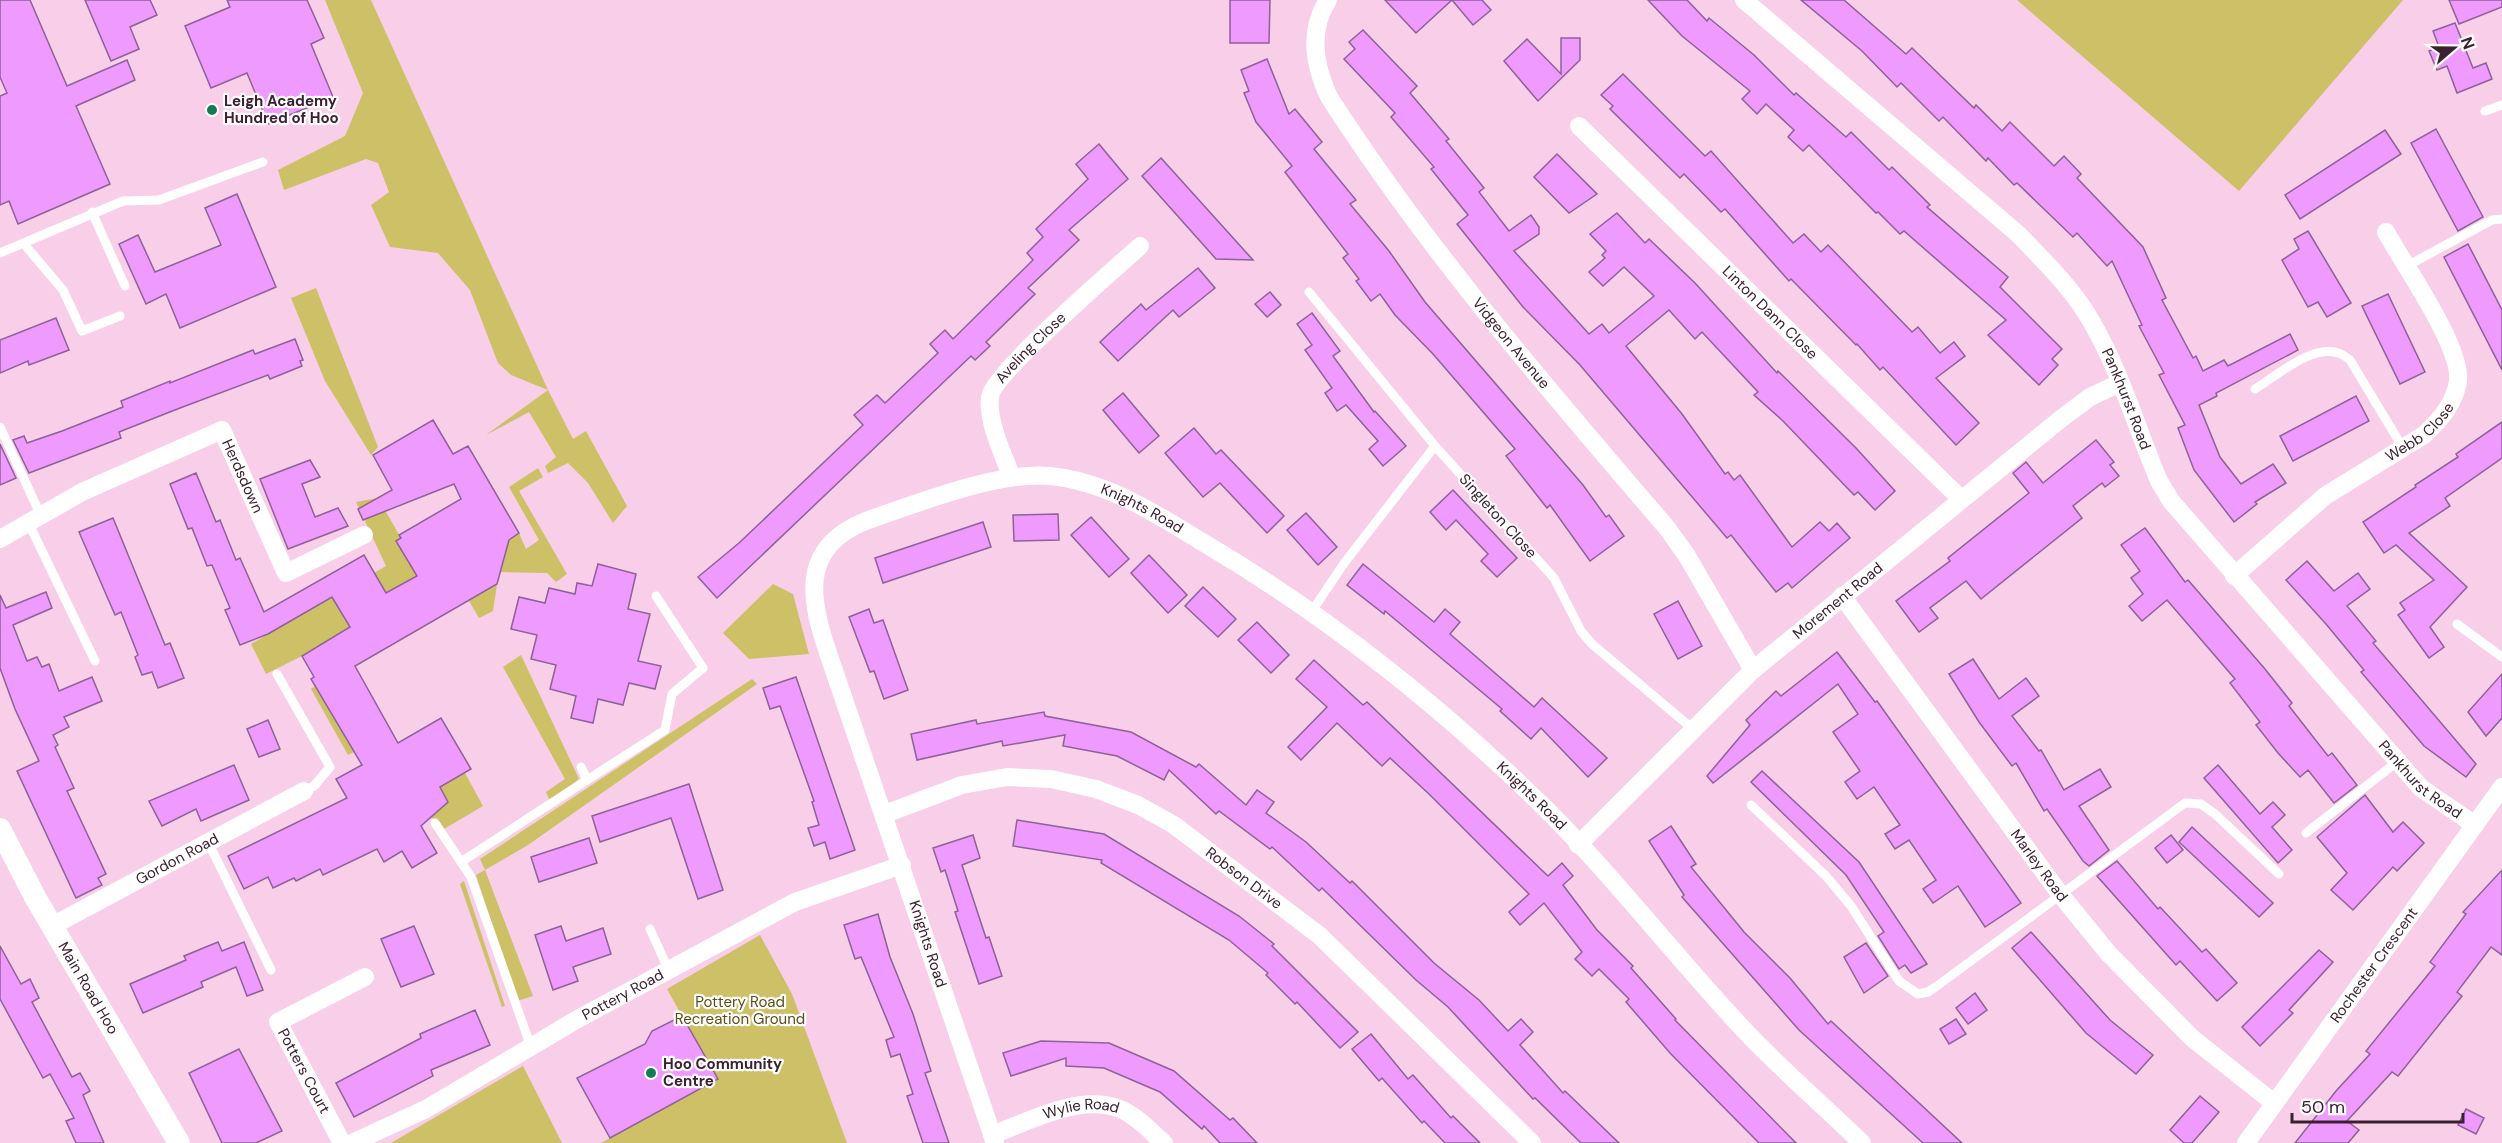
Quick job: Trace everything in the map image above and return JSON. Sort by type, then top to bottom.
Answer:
[{"type":"street","name":"Vidgeon Avenue","points":[[1328,0],[1319,16],[1314,48],[1321,80],[1329,97],[1441,257],[1667,528],[1698,575],[1753,670]]},
{"type":"street","name":"Pankhurst Road","points":[[1744,0],[2018,234],[2072,292],[2098,334],[2120,382],[2155,472],[2171,501],[2421,788],[2475,825]]},
{"type":"street","name":"Linton Dann Close","points":[[1579,126],[1961,499]]},
{"type":"street","name":"Webb Close","points":[[2234,576],[2325,496],[2403,448],[2437,422],[2450,402],[2458,381],[2454,354],[2386,232]]},
{"type":"street","name":"Aveling Close","points":[[1011,476],[990,409],[993,387],[1019,358],[1140,246]]},
{"type":"street","name":"Morement Road","points":[[1578,845],[1753,670],[1961,499],[2090,397],[2120,382]]},
{"type":"street","name":"Herdsdown","points":[[0,539],[82,492],[222,430],[286,573],[364,535]]},
{"type":"street","name":"Knights Road","points":[[994,1139],[820,627],[814,589],[819,563],[835,537],[862,522],[1011,476],[1053,476],[1104,488],[1152,511],[1312,611],[1449,719],[1550,813],[1748,1034],[1862,1143]]},
{"type":"street","name":"Marley Road","points":[[1842,596],[2060,894],[2108,953],[2150,999],[2226,1067],[2274,1103]]},
{"type":"street","name":"Robson Drive","points":[[885,814],[962,785],[1007,777],[1051,779],[1096,789],[1138,805],[1174,825],[1320,936],[1532,1143]]},
{"type":"street","name":"Rochester Crescent","points":[[2246,1143],[2502,787]]},
{"type":"street","name":"Gordon Road","points":[[52,926],[304,791]]},
{"type":"street","name":"Main Road Hoo","points":[[0,829],[52,926],[179,1143]]},
{"type":"street","name":"Pottery Road","points":[[352,1143],[426,1109],[576,1020],[795,902],[902,865]]},
{"type":"street","name":"Potters Court","points":[[342,1143],[279,1022],[365,977]]},
{"type":"street","name":"Wylie Road","points":[[994,1139],[1070,1107],[1090,1103],[1122,1109],[1164,1143]]},
{"type":"lane","points":[[2485,111],[2502,105]]},
{"type":"lane","points":[[0,253],[92,212],[123,201],[159,200],[263,162]]},
{"type":"lane","points":[[92,212],[125,286]]},
{"type":"lane","points":[[2405,267],[2492,220],[2502,219]]},
{"type":"lane","points":[[24,244],[63,290],[82,331],[120,316]]},
{"type":"lane","name":"Singleton Close","points":[[1309,291],[1435,446],[1554,578],[1581,631],[1592,644],[1694,730]]},
{"type":"lane","points":[[2255,389],[2312,355],[2325,350],[2344,354],[2350,360],[2403,448]]},
{"type":"lane","points":[[0,427],[35,520],[95,662]]},
{"type":"lane","points":[[1312,611],[1345,562],[1435,446]]},
{"type":"lane","points":[[461,862],[665,730],[672,694],[703,668],[656,596]]},
{"type":"lane","points":[[2457,624],[2502,657]]},
{"type":"lane","points":[[277,674],[330,767],[314,786],[304,791]]},
{"type":"lane","points":[[2306,833],[2397,762]]},
{"type":"lane","points":[[582,767],[587,780]]},
{"type":"lane","points":[[1750,806],[1826,876],[1851,906],[1899,981],[1918,994],[1928,992],[1937,986],[2185,803],[2201,804],[2208,809],[2279,874]]},
{"type":"lane","points":[[435,823],[471,877],[531,1047]]},
{"type":"lane","points":[[208,842],[271,970]]},
{"type":"lane","points":[[650,929],[670,971]]},
{"type":"green space","points":[[325,0],[371,0],[548,390],[511,375],[498,363],[470,290],[438,253],[390,247],[371,205],[389,192],[378,163],[366,159],[284,190],[278,170],[345,136],[363,93]]},
{"type":"green space","points":[[2017,0],[2403,0],[2239,191]]},
{"type":"green space","points":[[316,288],[378,447],[371,455],[325,381],[291,298]]},
{"type":"green space","points":[[548,390],[573,439],[586,431],[627,506],[613,523],[588,483],[568,463],[548,473],[545,466],[556,457],[529,412],[486,435]]},
{"type":"green space","points":[[538,468],[543,477],[519,491],[567,574],[556,582],[547,573],[501,572],[509,540],[519,533],[526,549],[539,540],[509,487]]},
{"type":"green space","points":[[378,498],[401,538],[396,541],[407,559],[427,570],[344,617],[350,627],[302,656],[266,674],[251,644],[386,566],[356,502]]},
{"type":"green space","points":[[497,584],[493,611],[479,618],[469,601]]},
{"type":"green space","points":[[773,584],[793,594],[809,654],[749,659],[723,633]]},
{"type":"green space","points":[[521,655],[579,779],[550,801],[546,792],[565,779],[503,667]]},
{"type":"green space","points":[[752,679],[757,684],[528,845],[485,870],[480,859]]},
{"type":"green space","points":[[315,686],[354,752],[348,755],[311,689]]},
{"type":"green space","points":[[465,773],[483,806],[444,829],[437,819],[430,818],[448,802],[440,787]]},
{"type":"green space","points":[[485,870],[533,996],[517,1001],[476,875]]},
{"type":"green space","points":[[464,881],[505,1006],[502,1007],[460,884]]},
{"type":"green space","name":"Pottery Road Recreation Ground","points":[[760,935],[792,994],[847,1143],[601,1143],[717,1079],[667,989]]},
{"type":"green space","points":[[523,1066],[562,1143],[391,1143]]},
{"type":"building","points":[[0,0],[30,0],[67,86],[127,60],[135,80],[76,106],[110,184],[18,224],[9,201],[0,205],[0,96],[7,93],[0,77]]},
{"type":"building","points":[[85,0],[150,0],[157,15],[130,27],[139,49],[111,61]]},
{"type":"building","points":[[227,0],[307,0],[324,38],[311,44],[333,97],[268,124],[247,73],[211,88],[185,26],[230,7]]},
{"type":"building","points":[[1230,0],[1270,0],[1269,43],[1230,43]]},
{"type":"building","points":[[1385,0],[1452,0],[1416,33]]},
{"type":"building","points":[[1452,0],[1482,0],[1491,10],[1473,25]]},
{"type":"building","points":[[1648,0],[1687,0],[1707,21],[1709,18],[1754,55],[1794,95],[1796,93],[1846,137],[1851,132],[1889,170],[1892,167],[1930,205],[1927,207],[2008,277],[2000,287],[2062,349],[2052,359],[2058,365],[2039,385],[1988,335],[2006,320],[1904,231],[1900,234],[1878,212],[1876,213],[1809,145],[1803,151],[1788,137],[1794,130],[1766,104],[1757,114],[1742,99],[1750,91],[1682,36]]},
{"type":"building","points":[[1801,0],[1844,0],[1906,54],[1912,48],[1974,108],[1976,105],[2002,131],[2010,122],[2054,166],[2064,156],[2081,174],[2077,178],[2143,247],[2166,298],[2162,300],[2193,358],[2196,356],[2203,371],[2224,360],[2228,366],[2290,334],[2298,350],[2216,393],[2217,396],[2199,405],[2220,457],[2241,484],[2273,464],[2286,483],[2255,502],[2257,504],[2234,522],[2194,470],[2178,428],[2185,425],[2159,375],[2164,373],[2139,326],[2142,325],[2112,261],[2107,266],[2077,233],[2073,237],[2017,183],[2014,185],[1988,158],[1986,161],[1943,117],[1939,121],[1901,83],[1897,87],[1862,51]]},
{"type":"building","points":[[2449,0],[2502,0],[2502,7],[2459,24]]},
{"type":"building","points":[[2455,23],[2473,68],[2486,63],[2492,79],[2457,93],[2447,66],[2437,70],[2429,51],[2439,47],[2433,31]]},
{"type":"building","points":[[1363,30],[1417,86],[1410,93],[1449,139],[1446,141],[1484,188],[1479,192],[1509,231],[1531,215],[1539,227],[1539,234],[1514,251],[1589,334],[1602,324],[1609,333],[1654,296],[1624,267],[1603,286],[1589,272],[1605,258],[1602,255],[1606,251],[1590,234],[1617,213],[1645,243],[1649,239],[1695,283],[1777,373],[1778,371],[1856,448],[1895,491],[1875,510],[1858,492],[1854,495],[1783,421],[1754,395],[1758,392],[1702,332],[1695,339],[1669,310],[1626,346],[1682,414],[1725,474],[1728,472],[1734,480],[1740,475],[1792,547],[1820,522],[1829,531],[1837,523],[1850,538],[1792,588],[1788,583],[1776,592],[1731,535],[1727,538],[1580,365],[1523,307],[1457,224],[1468,215],[1431,169],[1434,167],[1391,117],[1395,113],[1344,59],[1355,49],[1349,42]]},
{"type":"building","points":[[1561,38],[1580,38],[1580,60],[1538,101],[1504,61],[1527,39],[1561,74]]},
{"type":"building","points":[[1267,59],[1289,114],[1295,109],[1322,142],[1314,149],[1356,200],[1350,204],[1389,251],[1425,302],[1583,485],[1606,517],[1609,515],[1624,536],[1590,561],[1550,505],[1547,508],[1506,456],[1515,449],[1433,354],[1395,315],[1380,294],[1371,301],[1356,281],[1359,279],[1343,258],[1348,254],[1285,172],[1292,166],[1256,122],[1244,93],[1249,91],[1241,70]]},
{"type":"building","points":[[1623,74],[1705,156],[1711,151],[1793,243],[1804,234],[1821,252],[1828,245],[1912,332],[1918,327],[1940,353],[1954,342],[1965,356],[1936,378],[1979,423],[1956,445],[1883,367],[1880,370],[1791,279],[1789,281],[1725,209],[1721,212],[1684,174],[1680,178],[1610,109],[1613,106],[1601,95]]},
{"type":"building","points":[[2436,129],[2483,217],[2458,231],[2411,143]]},
{"type":"building","points":[[2385,130],[2401,154],[2300,219],[2285,195]]},
{"type":"building","points":[[1099,144],[1128,179],[1069,230],[1079,240],[1028,288],[1035,294],[986,342],[990,346],[975,360],[971,356],[717,598],[698,577],[739,543],[863,425],[854,415],[877,395],[885,403],[938,353],[930,344],[945,330],[953,339],[1033,260],[1027,253],[1043,237],[1036,229],[1088,179],[1076,164]]},
{"type":"building","points":[[1557,154],[1597,194],[1569,213],[1534,177]]},
{"type":"building","points":[[1161,158],[1253,260],[1216,259],[1142,176]]},
{"type":"building","points":[[237,194],[276,287],[180,328],[166,294],[146,304],[119,244],[138,235],[155,272],[221,245],[205,208]]},
{"type":"building","points":[[2308,231],[2351,303],[2327,317],[2318,302],[2308,307],[2282,260],[2299,249],[2294,239]]},
{"type":"building","points":[[2468,244],[2502,310],[2502,370],[2444,257]]},
{"type":"building","points":[[1198,268],[1215,288],[1179,317],[1173,310],[1118,361],[1100,342],[1141,304],[1146,310]]},
{"type":"building","points":[[1270,292],[1281,305],[1267,317],[1255,304]]},
{"type":"building","points":[[2388,294],[2425,372],[2400,384],[2362,306]]},
{"type":"building","points":[[1312,313],[1340,351],[1333,356],[1374,412],[1406,446],[1383,466],[1369,449],[1378,441],[1346,405],[1337,411],[1325,393],[1332,388],[1305,350],[1312,345],[1297,324]]},
{"type":"building","points":[[56,318],[69,350],[29,365],[28,361],[0,373],[0,340]]},
{"type":"building","points":[[295,339],[303,360],[300,361],[302,366],[270,379],[268,375],[180,408],[119,432],[121,438],[29,473],[13,440],[24,436],[27,443],[62,431],[123,407],[121,401],[170,381],[170,383],[253,350],[255,354]]},
{"type":"building","points":[[1123,393],[1159,436],[1139,453],[1103,410]]},
{"type":"building","points":[[2356,396],[2369,421],[2293,461],[2280,436]]},
{"type":"building","points":[[433,420],[453,454],[468,446],[519,533],[509,540],[497,584],[355,666],[398,743],[441,718],[471,769],[440,787],[448,802],[421,826],[437,853],[412,868],[402,851],[384,862],[377,849],[323,875],[320,869],[296,881],[294,878],[273,888],[268,877],[244,889],[228,856],[347,798],[336,779],[362,765],[311,679],[314,677],[302,656],[350,627],[332,597],[268,634],[240,645],[225,610],[230,608],[212,565],[207,566],[192,528],[188,529],[170,484],[196,473],[216,522],[220,520],[236,560],[240,558],[264,612],[364,555],[386,593],[417,576],[396,541],[401,538],[399,535],[461,499],[454,484],[363,520],[358,509],[392,490],[373,455]]},
{"type":"building","points":[[2502,422],[2502,458],[2445,498],[2450,506],[2409,533],[2467,587],[2430,627],[2444,647],[2429,658],[2398,615],[2405,610],[2400,603],[2434,580],[2396,545],[2384,553],[2363,522],[2458,457],[2456,454]]},
{"type":"building","points":[[1194,428],[1216,454],[1221,450],[1284,516],[1267,533],[1220,483],[1203,497],[1165,453]]},
{"type":"building","points":[[2096,440],[2114,462],[2110,465],[2119,476],[2105,487],[2102,483],[2073,506],[2082,518],[1981,599],[1966,581],[1930,608],[1938,618],[1919,632],[1896,601],[1950,561],[1948,558],[2029,493],[2013,473],[2026,462],[2043,483]]},
{"type":"building","points":[[0,444],[16,478],[0,485]]},
{"type":"building","points":[[310,460],[320,477],[302,484],[315,517],[338,508],[348,526],[288,549],[260,479]]},
{"type":"building","points":[[1453,490],[1517,558],[1497,577],[1481,561],[1488,554],[1456,520],[1446,530],[1430,512]]},
{"type":"building","points":[[1306,513],[1337,547],[1318,565],[1287,530]]},
{"type":"building","points":[[1058,514],[1059,540],[1014,541],[1013,515]]},
{"type":"building","points":[[1091,517],[1129,559],[1109,577],[1071,535]]},
{"type":"building","points":[[113,518],[165,645],[170,643],[184,678],[158,688],[152,672],[142,675],[135,657],[138,655],[121,612],[115,615],[79,532]]},
{"type":"building","points":[[983,522],[991,547],[883,583],[875,558]]},
{"type":"building","points":[[2145,528],[2185,582],[2188,580],[2265,669],[2292,703],[2289,706],[2328,756],[2332,753],[2357,785],[2334,803],[2308,770],[2300,777],[2278,753],[2256,725],[2260,722],[2230,683],[2235,679],[2167,600],[2142,621],[2129,606],[2143,594],[2131,578],[2140,571],[2121,545]]},
{"type":"building","points":[[1149,555],[1187,595],[1168,613],[1131,573]]},
{"type":"building","points":[[2307,561],[2334,591],[2358,573],[2370,589],[2347,606],[2376,641],[2373,643],[2476,764],[2466,777],[2424,746],[2361,672],[2364,670],[2326,624],[2286,580]]},
{"type":"building","points":[[598,564],[636,574],[628,609],[650,614],[638,661],[661,666],[655,689],[629,683],[623,705],[598,699],[593,723],[571,718],[576,696],[550,689],[556,665],[531,659],[537,635],[511,629],[519,597],[545,603],[549,588],[575,594],[577,583],[592,586]]},
{"type":"building","points":[[1363,564],[1434,622],[1445,609],[1460,622],[1450,634],[1534,707],[1542,698],[1607,758],[1588,777],[1541,728],[1531,739],[1500,711],[1502,709],[1385,611],[1384,614],[1347,585]]},
{"type":"building","points":[[1203,587],[1236,619],[1218,637],[1185,606]]},
{"type":"building","points":[[46,592],[52,608],[13,625],[27,661],[37,657],[42,667],[49,664],[59,691],[92,677],[102,701],[64,717],[69,727],[53,735],[58,745],[55,747],[74,788],[67,791],[106,874],[98,878],[102,885],[76,898],[17,771],[39,761],[15,709],[0,668],[0,595],[6,608]]},
{"type":"building","points":[[1678,601],[1702,646],[1678,659],[1654,614]]},
{"type":"building","points":[[869,609],[874,623],[883,620],[908,690],[884,699],[874,671],[870,672],[849,617]]},
{"type":"building","points":[[1257,622],[1289,655],[1271,673],[1238,640]]},
{"type":"building","points":[[1837,652],[1875,702],[1877,701],[2021,903],[1985,927],[1958,886],[1933,903],[1923,889],[1936,880],[1909,840],[1895,849],[1885,834],[1900,825],[1874,787],[1857,799],[1845,782],[1860,771],[1833,732],[1858,714],[1838,684],[1713,783],[1707,776],[1750,725],[1746,720],[1776,691],[1781,696]]},
{"type":"building","points":[[1973,659],[1999,699],[2026,678],[2039,696],[2012,716],[2039,751],[2041,750],[2064,790],[2100,769],[2111,787],[2079,806],[2109,850],[2089,866],[2083,861],[2047,809],[2044,811],[2016,763],[2012,766],[1979,722],[1949,674]]},
{"type":"building","points":[[1314,660],[1363,705],[1367,702],[1548,876],[1562,863],[1573,876],[1563,885],[1597,930],[1633,966],[1631,968],[1675,1020],[1796,1143],[1759,1143],[1670,1053],[1626,1002],[1629,999],[1599,969],[1592,976],[1575,959],[1582,952],[1544,903],[1520,925],[1509,912],[1529,894],[1390,758],[1382,766],[1337,723],[1301,760],[1288,747],[1327,707],[1296,679]]},
{"type":"building","points":[[2502,674],[2502,718],[2486,736],[2468,712]]},
{"type":"building","points":[[796,677],[855,850],[830,859],[825,842],[814,846],[808,828],[819,825],[812,802],[814,801],[780,706],[770,709],[763,688]]},
{"type":"building","points":[[1044,712],[1045,716],[1131,732],[1196,767],[1199,764],[1246,805],[1257,790],[1274,802],[1266,813],[1306,842],[1350,883],[1352,881],[1434,963],[1479,1000],[1508,1031],[1521,1019],[1533,1032],[1520,1045],[1563,1093],[1565,1091],[1619,1143],[1581,1143],[1535,1098],[1533,1099],[1448,1007],[1416,980],[1322,888],[1319,891],[1272,847],[1270,849],[1219,811],[1216,814],[1169,770],[1164,780],[1117,756],[1063,746],[1065,735],[1003,746],[1002,741],[917,760],[911,734],[976,720],[977,724]]},
{"type":"building","points":[[268,720],[280,749],[259,757],[247,729]]},
{"type":"building","points":[[234,765],[249,800],[201,821],[196,809],[162,826],[149,801]]},
{"type":"building","points":[[2218,765],[2260,814],[2273,802],[2285,815],[2272,827],[2292,850],[2278,863],[2204,778]]},
{"type":"building","points":[[1762,771],[1859,862],[1927,964],[1911,973],[1905,965],[1899,969],[1878,936],[1884,932],[1846,875],[1751,782]]},
{"type":"building","points":[[689,784],[723,890],[698,899],[671,818],[600,842],[592,816]]},
{"type":"building","points":[[2365,795],[2393,832],[2403,822],[2424,843],[2397,871],[2393,867],[2353,910],[2331,890],[2347,873],[2317,837]]},
{"type":"building","points":[[1017,820],[1104,834],[1239,916],[1274,944],[1272,946],[1358,1032],[1340,1048],[1297,1002],[1295,1004],[1266,975],[1268,973],[1229,940],[1101,863],[1102,860],[1013,846]]},
{"type":"building","points":[[1671,826],[1696,864],[1691,867],[1744,932],[1790,978],[1828,1024],[1831,1021],[1962,1143],[1923,1143],[1799,1030],[1682,897],[1684,895],[1649,841]]},
{"type":"building","points":[[2192,827],[2273,903],[2259,917],[2179,842]]},
{"type":"building","points":[[973,835],[980,858],[962,865],[986,938],[989,937],[1002,976],[979,984],[955,912],[958,911],[945,870],[941,872],[933,848]]},
{"type":"building","points":[[2171,835],[2183,850],[2167,863],[2155,848]]},
{"type":"building","points":[[589,838],[597,863],[539,882],[531,857]]},
{"type":"building","points":[[2117,861],[2158,909],[2160,907],[2202,952],[2206,949],[2237,983],[2217,1001],[2180,961],[2176,965],[2097,876]]},
{"type":"building","points":[[2502,870],[2502,955],[2491,947],[2457,992],[2462,996],[2398,1076],[2392,1072],[2347,1121],[2359,1130],[2348,1143],[2295,1143],[2336,1091],[2370,1054],[2366,1051],[2435,966],[2430,962],[2466,914],[2463,912]]},
{"type":"building","points":[[878,914],[890,957],[913,1014],[931,1071],[925,1073],[949,1143],[923,1143],[907,1096],[913,1094],[900,1054],[891,1057],[886,1040],[894,1037],[861,957],[855,959],[844,925]]},
{"type":"building","points":[[414,926],[434,974],[401,987],[381,939]]},
{"type":"building","points":[[561,926],[566,941],[603,928],[611,954],[573,967],[578,981],[553,990],[535,935]]},
{"type":"building","points":[[2031,932],[2110,1020],[2153,1055],[2136,1074],[2086,1033],[2012,948]]},
{"type":"building","points":[[218,942],[222,951],[244,942],[263,990],[247,996],[236,967],[201,982],[203,987],[143,1013],[130,984],[186,960],[184,956]]},
{"type":"building","points":[[1866,943],[1888,976],[1864,993],[1844,957]]},
{"type":"building","points":[[0,946],[21,984],[30,979],[39,998],[32,1002],[72,1077],[80,1073],[90,1091],[83,1095],[104,1143],[76,1143],[66,1121],[74,1118],[50,1074],[43,1078],[0,999]]},
{"type":"building","points":[[2319,950],[2333,962],[2289,1010],[2293,1013],[2260,1046],[2242,1027]]},
{"type":"building","points":[[1975,993],[1987,1010],[1968,1024],[1956,1008]]},
{"type":"building","points":[[475,1010],[490,1045],[431,1070],[433,1076],[354,1117],[336,1083],[421,1038],[420,1034]]},
{"type":"building","name":"Hoo Community Centre","points":[[682,1016],[718,1079],[610,1138],[577,1078],[645,1044],[652,1031]]},
{"type":"building","points":[[1956,1019],[1966,1034],[1949,1044],[1940,1029]]},
{"type":"building","points":[[1371,1034],[1408,1079],[1413,1075],[1451,1118],[1453,1116],[1480,1143],[1445,1143],[1424,1121],[1422,1123],[1382,1078],[1379,1081],[1352,1049]]},
{"type":"building","points":[[1041,1041],[1109,1043],[1174,1071],[1230,1120],[1233,1118],[1257,1143],[1220,1143],[1204,1126],[1202,1129],[1160,1092],[1104,1068],[1066,1066],[1066,1058],[1011,1076],[1003,1053]]},
{"type":"building","points":[[239,1049],[282,1131],[256,1143],[222,1143],[189,1073]]},
{"type":"building","points":[[2200,1096],[2219,1112],[2192,1143],[2184,1143],[2170,1130]]},
{"type":"building","points":[[2466,1109],[2484,1118],[2476,1134],[2458,1125]]},
{"type":"place","name":"Leigh Academy Hundred of Hoo","points":[[212,110]]},
{"type":"place","name":"Hoo Community Centre","points":[[651,1073]]}]
